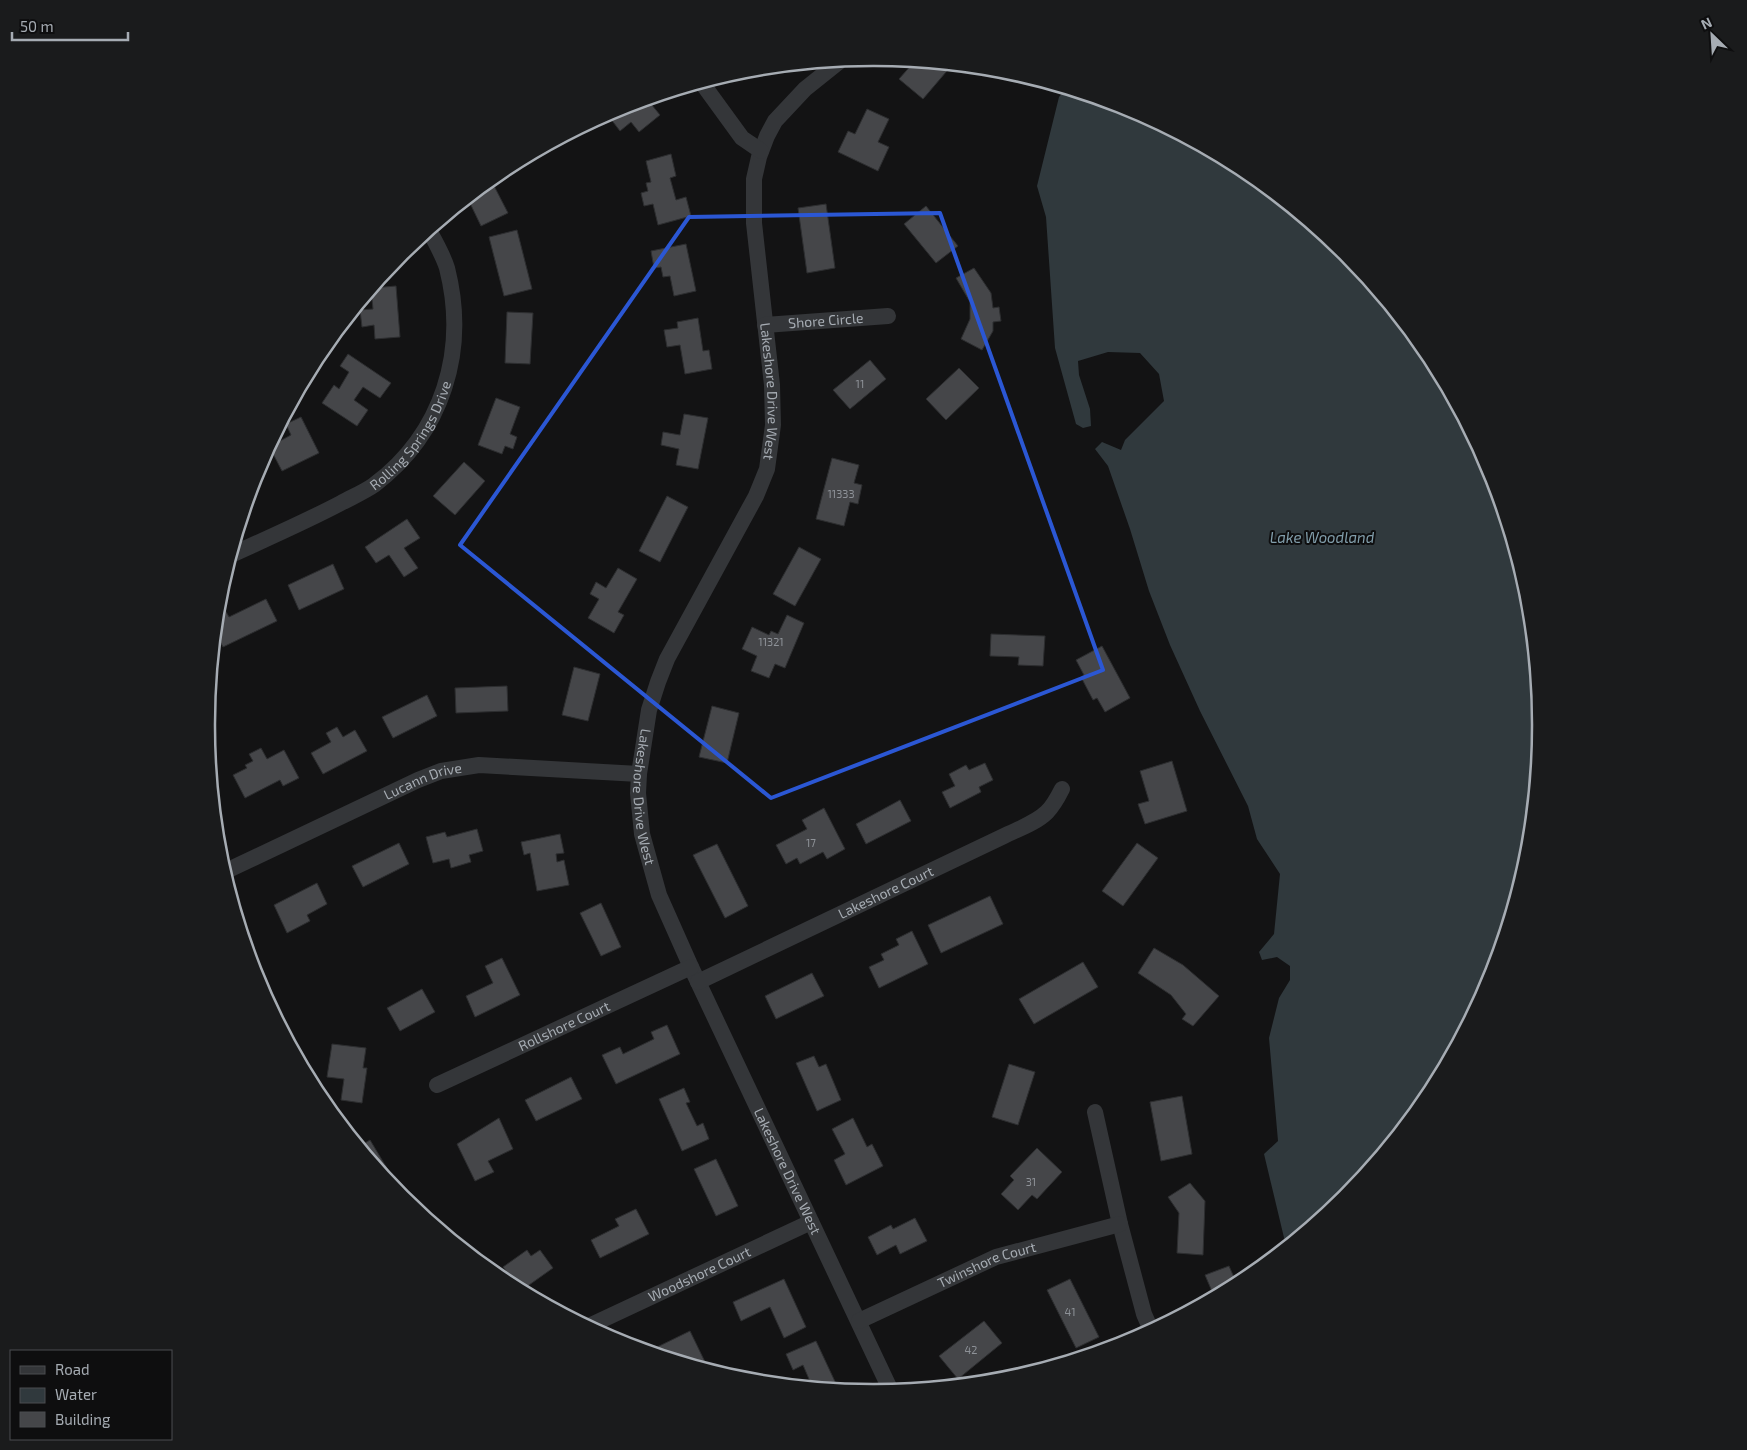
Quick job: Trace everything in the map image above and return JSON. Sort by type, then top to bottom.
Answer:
[{"type":"street","name":"Lakeshore Drive West","points":[[831,68],[805,89],[775,121],[758,157],[754,179],[754,223],[772,385],[773,425],[767,469],[756,496],[667,659],[649,710],[639,774],[638,793],[642,834],[652,877],[694,974],[888,1383]]},
{"type":"street","points":[[706,88],[742,138],[761,151]]},
{"type":"street","name":"Rolling Springs Drive","points":[[238,552],[373,486],[402,460],[423,433],[438,406],[447,382],[454,328],[453,304],[446,266],[432,236]]},
{"type":"street","name":"Shore Circle","points":[[765,325],[888,316]]},
{"type":"street","name":"Lucann Drive","points":[[231,869],[418,780],[441,771],[479,765],[639,774]]},
{"type":"street","name":"Lakeshore Court","points":[[694,974],[1004,836],[1040,818],[1054,804],[1062,789]]},
{"type":"street","name":"Rollshore Court","points":[[437,1085],[694,974]]},
{"type":"street","points":[[1095,1112],[1120,1224],[1148,1324]]},
{"type":"street","name":"Woodshore Court","points":[[596,1323],[811,1222]]},
{"type":"street","name":"Twinshore Court","points":[[859,1321],[996,1257],[1120,1224]]},
{"type":"highlighted area","points":[[940,213],[1103,670],[771,798],[460,545],[689,217]]},
{"type":"water","name":"Lake Woodland","points":[[1062,94],[1126,116],[1165,134],[1239,177],[1275,202],[1308,230],[1369,291],[1421,359],[1444,396],[1464,434],[1482,473],[1497,513],[1520,596],[1531,682],[1531,768],[1520,854],[1497,937],[1482,977],[1464,1016],[1444,1054],[1421,1091],[1369,1159],[1339,1191],[1285,1240],[1264,1154],[1278,1141],[1269,1038],[1279,998],[1290,980],[1290,966],[1277,957],[1262,960],[1259,952],[1274,934],[1280,874],[1257,839],[1248,806],[1200,711],[1170,645],[1149,591],[1108,466],[1095,449],[1102,442],[1121,450],[1125,440],[1164,401],[1159,374],[1140,353],[1108,352],[1078,361],[1079,375],[1090,409],[1091,426],[1083,428],[1076,424],[1055,348],[1046,217],[1037,186],[1059,97]]},
{"type":"building","points":[[909,68],[947,71],[923,99],[899,79]]},
{"type":"building","points":[[652,105],[660,115],[639,132],[631,122],[620,131],[612,120],[621,116]]},
{"type":"building","points":[[867,109],[889,119],[878,142],[889,147],[878,171],[838,152],[848,131],[855,134]]},
{"type":"building","points":[[671,154],[676,176],[670,178],[676,200],[686,197],[691,216],[658,225],[653,204],[644,206],[641,193],[648,191],[646,183],[651,182],[646,161]]},
{"type":"building","points":[[494,186],[508,213],[481,226],[470,204]]},
{"type":"building","points":[[826,204],[835,268],[807,273],[798,208]]},
{"type":"building","points":[[926,206],[958,246],[936,263],[904,224]]},
{"type":"building","points":[[517,230],[532,289],[504,296],[489,237]]},
{"type":"building","points":[[686,244],[696,291],[674,296],[670,276],[663,277],[661,267],[654,268],[651,251]]},
{"type":"building","points":[[974,268],[991,293],[993,308],[999,307],[1001,321],[993,322],[993,331],[982,350],[961,339],[970,319],[970,302],[956,278]]},
{"type":"building","points":[[396,286],[400,337],[375,339],[374,325],[362,327],[360,313],[363,310],[373,309],[372,298],[382,287]]},
{"type":"building","points":[[507,312],[533,313],[530,364],[505,363]]},
{"type":"building","points":[[698,318],[703,351],[709,350],[712,369],[685,374],[680,345],[667,347],[664,330],[678,328],[677,322]]},
{"type":"building","points":[[348,354],[391,383],[380,398],[363,387],[354,400],[368,410],[357,426],[322,403],[334,385],[339,389],[349,372],[340,366]]},
{"type":"building","points":[[870,360],[886,379],[850,409],[833,390]]},
{"type":"building","points":[[959,368],[979,388],[946,420],[926,399]]},
{"type":"building","points":[[496,398],[520,407],[510,434],[517,437],[513,449],[505,446],[502,454],[478,445]]},
{"type":"building","points":[[684,414],[708,418],[698,469],[676,465],[679,449],[661,445],[663,432],[680,435]]},
{"type":"building","points":[[301,417],[319,453],[282,471],[273,455],[280,441],[291,435],[287,426],[289,423]]},
{"type":"building","points":[[832,458],[859,465],[854,483],[862,485],[858,504],[850,502],[844,526],[816,519]]},
{"type":"building","points":[[464,462],[485,481],[455,515],[433,496]]},
{"type":"building","points":[[667,496],[688,507],[660,562],[639,551]]},
{"type":"building","points":[[407,519],[420,538],[404,548],[418,568],[404,577],[389,555],[376,563],[365,547]]},
{"type":"building","points":[[799,547],[821,559],[795,606],[773,594]]},
{"type":"building","points":[[333,564],[344,589],[299,610],[288,585]]},
{"type":"building","points":[[618,568],[637,579],[618,612],[624,615],[614,633],[588,618],[599,599],[590,594],[596,582],[606,588]]},
{"type":"building","points":[[266,599],[277,621],[223,647],[220,641],[225,610],[229,617]]},
{"type":"building","points":[[787,615],[804,623],[785,668],[775,664],[769,678],[751,671],[757,656],[742,649],[752,627],[769,635],[771,631],[778,634]]},
{"type":"building","points":[[991,634],[1045,636],[1043,666],[1018,665],[1019,657],[990,656]]},
{"type":"building","points":[[1102,646],[1130,698],[1105,712],[1097,698],[1093,700],[1081,677],[1084,675],[1076,660]]},
{"type":"building","points":[[574,667],[600,674],[588,721],[562,715]]},
{"type":"building","points":[[507,686],[508,711],[456,713],[455,688]]},
{"type":"building","points":[[427,695],[437,716],[393,738],[382,717]]},
{"type":"building","points":[[712,706],[739,713],[727,763],[699,757]]},
{"type":"building","points":[[337,727],[343,737],[355,730],[367,751],[323,774],[311,753],[331,742],[326,733]]},
{"type":"building","points":[[261,748],[267,759],[284,750],[299,778],[283,786],[280,780],[245,798],[233,775],[247,768],[245,765],[253,761],[249,754]]},
{"type":"building","points":[[1172,761],[1187,811],[1145,824],[1138,804],[1149,801],[1140,771]]},
{"type":"building","points":[[985,763],[993,780],[979,787],[981,792],[950,808],[942,792],[955,786],[949,774],[966,765],[969,770]]},
{"type":"building","points":[[900,800],[911,821],[866,844],[856,824]]},
{"type":"building","points":[[824,808],[845,849],[827,859],[823,852],[800,864],[797,858],[786,864],[776,845],[807,829],[802,820]]},
{"type":"building","points":[[477,829],[483,851],[469,855],[471,862],[451,868],[449,859],[433,863],[426,837],[445,832],[447,837]]},
{"type":"building","points":[[560,834],[564,853],[556,854],[557,862],[564,860],[569,885],[537,891],[530,853],[524,855],[521,842]]},
{"type":"building","points":[[399,843],[409,864],[363,887],[352,866]]},
{"type":"building","points":[[1137,843],[1158,858],[1123,906],[1102,891]]},
{"type":"building","points":[[717,844],[748,906],[725,918],[693,855]]},
{"type":"building","points":[[317,883],[327,904],[307,915],[310,921],[287,933],[274,905]]},
{"type":"building","points":[[990,896],[1003,924],[941,953],[928,925]]},
{"type":"building","points":[[601,903],[621,947],[601,956],[580,913]]},
{"type":"building","points":[[912,931],[928,964],[879,988],[869,967],[884,960],[881,954],[899,945],[896,939]]},
{"type":"building","points":[[1154,948],[1183,965],[1219,996],[1193,1026],[1182,1019],[1186,1014],[1171,995],[1138,973]]},
{"type":"building","points":[[502,958],[520,995],[475,1017],[466,996],[493,983],[485,966]]},
{"type":"building","points":[[1083,962],[1098,987],[1034,1024],[1019,999]]},
{"type":"building","points":[[812,973],[824,996],[776,1019],[765,996]]},
{"type":"building","points":[[422,989],[435,1012],[400,1031],[387,1008]]},
{"type":"building","points":[[667,1025],[680,1054],[616,1084],[602,1055],[620,1047],[623,1054],[654,1039],[651,1032]]},
{"type":"building","points":[[332,1044],[366,1048],[363,1068],[367,1068],[362,1103],[341,1100],[344,1079],[327,1077]]},
{"type":"building","points":[[814,1056],[819,1067],[826,1064],[841,1100],[817,1111],[796,1063]]},
{"type":"building","points":[[1009,1064],[1035,1072],[1018,1125],[992,1117]]},
{"type":"building","points":[[571,1077],[582,1099],[536,1121],[525,1100]]},
{"type":"building","points":[[684,1088],[690,1102],[686,1103],[697,1126],[703,1123],[709,1139],[682,1151],[659,1099]]},
{"type":"building","points":[[1182,1096],[1192,1154],[1161,1161],[1150,1102]]},
{"type":"building","points":[[499,1118],[513,1149],[488,1161],[494,1172],[475,1181],[457,1144]]},
{"type":"building","points":[[853,1118],[867,1147],[872,1144],[883,1166],[846,1185],[834,1160],[845,1154],[832,1129]]},
{"type":"building","points":[[370,1140],[387,1169],[378,1159],[365,1143]]},
{"type":"building","points":[[1037,1148],[1062,1172],[1037,1199],[1032,1195],[1018,1210],[1001,1194],[1014,1180],[1010,1176]]},
{"type":"building","points":[[716,1159],[738,1206],[716,1216],[694,1169]]},
{"type":"building","points":[[1190,1183],[1205,1201],[1203,1255],[1177,1253],[1179,1213],[1168,1197]]},
{"type":"building","points":[[636,1209],[649,1234],[600,1258],[591,1240],[619,1226],[615,1219]]},
{"type":"building","points":[[915,1218],[927,1241],[900,1254],[896,1245],[877,1255],[868,1237],[891,1225],[893,1229]]},
{"type":"building","points":[[527,1250],[531,1256],[540,1250],[553,1268],[528,1285],[506,1271],[503,1267]]},
{"type":"building","points":[[1229,1266],[1234,1276],[1211,1290],[1205,1275]]},
{"type":"building","points":[[784,1279],[806,1327],[784,1338],[770,1307],[741,1321],[733,1302]]},
{"type":"building","points":[[1070,1279],[1099,1337],[1076,1348],[1047,1290]]},
{"type":"building","points":[[984,1321],[1002,1343],[959,1378],[957,1378],[939,1356]]},
{"type":"building","points":[[690,1331],[705,1361],[662,1349],[657,1347]]},
{"type":"building","points":[[816,1341],[835,1382],[809,1380],[803,1365],[793,1370],[786,1354]]}]
